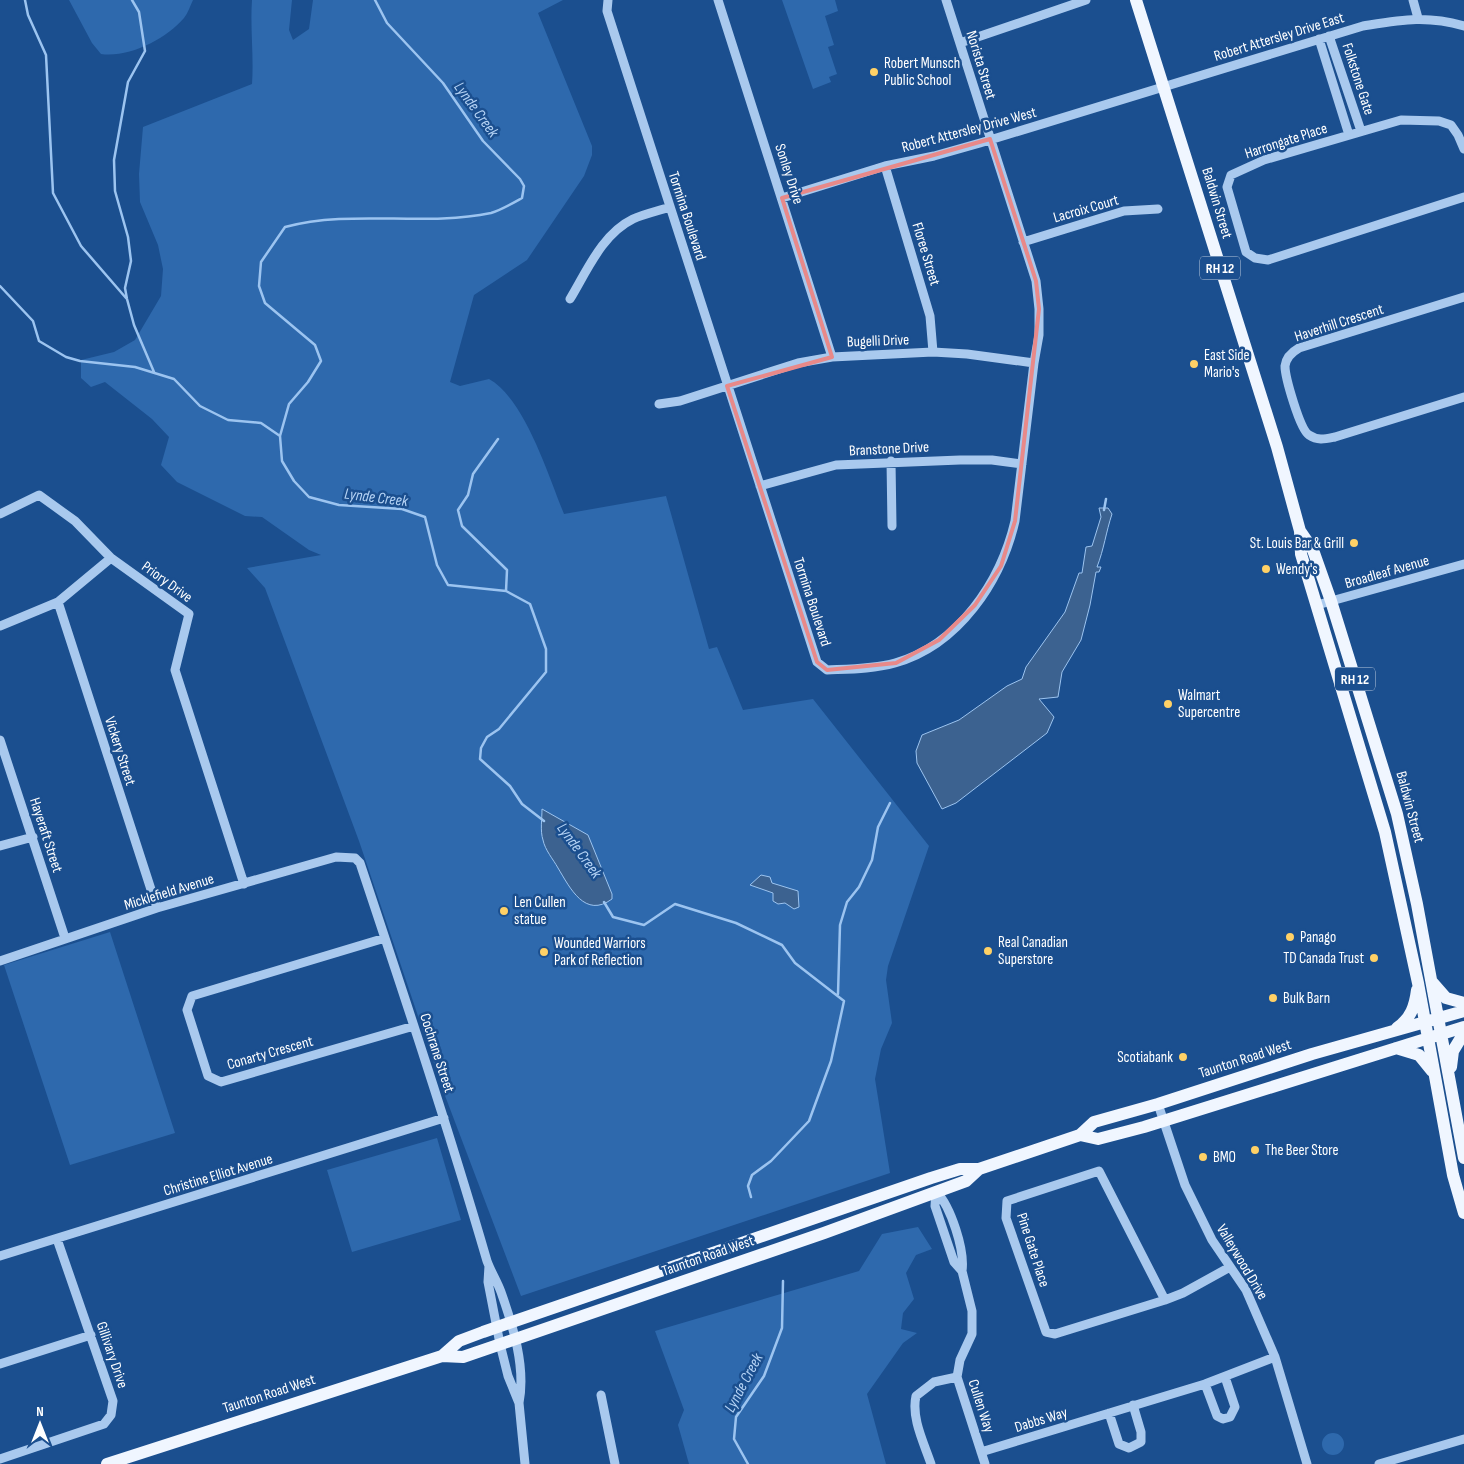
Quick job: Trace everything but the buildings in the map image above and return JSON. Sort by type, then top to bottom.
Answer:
[{"type":"main road","name":"Baldwin Street","points":[[1136,0],[1274,438],[1300,531],[1301,554],[1378,805],[1425,981],[1439,1018],[1453,1102]]},
{"type":"main road","name":"Baldwin Street","points":[[1300,531],[1313,550],[1331,601],[1397,814],[1417,904],[1425,981],[1425,1022],[1428,1038]]},
{"type":"main road","points":[[1392,1032],[1407,1021],[1425,981],[1446,998],[1464,1003]]},
{"type":"main road","name":"Taunton Road West","points":[[442,1356],[459,1341],[931,1178],[960,1169],[979,1169],[1080,1135],[1094,1122],[1158,1104],[1312,1054],[1464,1011]]},
{"type":"main road","name":"Taunton Road West","points":[[1080,1135],[1098,1139],[1163,1121],[1464,1026]]},
{"type":"main road","points":[[1453,1102],[1450,1064],[1453,1052],[1464,1033]]},
{"type":"main road","name":"RH 12","points":[[1428,1038],[1453,1176],[1464,1213]]},
{"type":"main road","points":[[1396,1048],[1419,1055],[1434,1074]]},
{"type":"main road","name":"RH 12","points":[[1453,1102],[1464,1158]]},
{"type":"main road","name":"Taunton Road West","points":[[106,1464],[442,1356],[463,1357],[815,1236],[936,1192],[966,1181],[979,1169]]},
{"type":"street","name":"Tormina Boulevard","points":[[608,0],[607,11],[817,662],[827,670],[875,667],[896,663],[918,654],[939,640],[970,611],[989,588],[1009,545],[1015,520],[1034,363],[1040,335],[1040,310],[1036,281],[990,139]]},
{"type":"street","name":"Sonley Drive","points":[[718,0],[832,356]]},
{"type":"street","name":"Norista Street","points":[[946,0],[990,139]]},
{"type":"street","points":[[960,43],[1086,0]]},
{"type":"street","points":[[1413,0],[1418,18]]},
{"type":"street","name":"Robert Attersley Drive East","points":[[1164,88],[1363,26],[1418,18],[1446,20],[1464,26]]},
{"type":"street","name":"Folkstone Gate","points":[[1330,36],[1360,131]]},
{"type":"street","name":"Folkstone Gate","points":[[1319,39],[1349,135]]},
{"type":"street","name":"Robert Attersley Drive West","points":[[782,198],[885,166],[934,156],[1164,88]]},
{"type":"street","name":"Harrongate Place","points":[[1464,149],[1458,135],[1450,125],[1439,121],[1401,120],[1264,160],[1231,175],[1227,187],[1246,252],[1255,258],[1268,260],[1464,197]]},
{"type":"street","name":"Floree Street","points":[[885,166],[930,316],[932,352]]},
{"type":"street","points":[[570,299],[597,253],[612,234],[632,219],[670,207]]},
{"type":"street","name":"Lacroix Court","points":[[1023,242],[1124,211],[1158,209]]},
{"type":"street","name":"Haverhill Crescent","points":[[1464,298],[1299,348],[1290,354],[1285,366],[1299,422],[1307,434],[1319,440],[1335,437],[1464,397]]},
{"type":"street","name":"Bugelli Drive","points":[[659,404],[680,401],[798,363],[832,356],[932,352],[966,354],[1034,363]]},
{"type":"street","name":"Branstone Drive","points":[[760,486],[836,465],[891,461],[992,460],[1022,464]]},
{"type":"street","points":[[891,461],[892,526]]},
{"type":"street","name":"Priory Drive","points":[[0,514],[40,495],[75,521],[111,558],[189,614],[175,670],[244,884]]},
{"type":"street","points":[[0,626],[58,602],[111,558]]},
{"type":"street","name":"Broadleaf Avenue","points":[[1317,605],[1464,564]]},
{"type":"street","name":"Vickery Street","points":[[58,602],[157,908]]},
{"type":"street","name":"Hayeraft Street","points":[[0,741],[65,938]]},
{"type":"street","points":[[0,846],[33,837]]},
{"type":"street","name":"Micklefield Avenue","points":[[0,961],[157,908],[348,856]]},
{"type":"street","name":"Cochrane Street","points":[[348,856],[355,858],[360,863],[444,1118],[489,1266],[501,1292],[514,1339],[522,1384],[518,1403]]},
{"type":"street","name":"Conarty Crescent","points":[[385,938],[192,996],[187,1010],[208,1076],[221,1082],[414,1026]]},
{"type":"street","name":"Valleywood Drive","points":[[1158,1104],[1185,1185],[1212,1240],[1246,1290],[1275,1357],[1307,1464]]},
{"type":"street","name":"Christine Elliot Avenue","points":[[0,1256],[444,1118]]},
{"type":"street","name":"Pine Gate Place","points":[[1165,1300],[1099,1171],[1007,1201],[1006,1218],[1046,1332],[1054,1334],[1165,1300],[1183,1293],[1230,1267]]},
{"type":"street","name":"Cullen Way","points":[[936,1192],[946,1202],[964,1258],[962,1271],[972,1311],[973,1324],[972,1334],[960,1360],[957,1377],[985,1464]]},
{"type":"street","name":"Gillivary Drive","points":[[0,1459],[104,1424],[111,1415],[113,1401],[57,1239]]},
{"type":"street","name":"Cochrane Street","points":[[489,1266],[488,1282],[496,1328],[508,1376],[518,1403],[525,1464]]},
{"type":"street","points":[[0,1364],[91,1335]]},
{"type":"street","name":"Dabbs Way","points":[[981,1452],[1205,1384],[1275,1357]]},
{"type":"street","points":[[931,1464],[916,1417],[914,1405],[916,1396],[934,1382],[957,1377]]},
{"type":"street","points":[[1205,1384],[1217,1416],[1223,1419],[1230,1417],[1235,1407],[1225,1377]]},
{"type":"street","points":[[601,1395],[615,1464]]},
{"type":"street","points":[[1109,1413],[1119,1444],[1129,1448],[1140,1442],[1142,1432],[1133,1405]]},
{"type":"street","points":[[1379,1464],[1464,1440]]},
{"type":"street","points":[[1414,1454],[1417,1464]]},
{"type":"highlighted area","points":[[990,139],[1036,281],[1039,309],[1015,521],[1001,566],[975,605],[939,640],[896,663],[827,670],[817,662],[727,386],[832,357],[782,198]]},
{"type":"shaded area","points":[[69,0],[193,0],[184,18],[157,40],[123,53],[101,54],[92,43]]},
{"type":"shaded area","points":[[252,0],[292,0],[289,30],[293,40],[309,29],[313,0],[563,0],[538,13],[592,146],[592,155],[584,176],[527,260],[474,295],[450,382],[460,386],[489,379],[502,389],[514,403],[534,439],[564,514],[666,496],[709,649],[717,647],[743,710],[813,699],[929,846],[888,966],[886,980],[892,1023],[881,1049],[875,1079],[890,1173],[521,1296],[444,1093],[359,841],[265,588],[247,568],[321,555],[309,550],[262,517],[245,516],[177,482],[161,465],[169,437],[152,419],[105,382],[91,387],[81,378],[81,360],[114,352],[135,340],[161,296],[163,269],[158,245],[140,202],[139,174],[143,127],[252,84]]},
{"type":"shaded area","points":[[782,0],[835,0],[838,11],[825,16],[834,45],[828,47],[837,74],[829,77],[831,82],[813,89]]},
{"type":"shaded area","points":[[110,932],[175,1133],[70,1165],[4,965]]},
{"type":"shaded area","points":[[437,1138],[461,1220],[352,1252],[327,1170]]},
{"type":"shaded area","points":[[918,1227],[932,1249],[916,1255],[906,1273],[914,1299],[903,1313],[901,1329],[917,1333],[903,1343],[867,1394],[886,1464],[689,1464],[678,1425],[684,1410],[655,1331],[859,1271],[882,1234]]},
{"type":"shaded area","points":[[1333,1433],[1343,1440],[1344,1444],[1337,1454],[1333,1455],[1323,1448],[1322,1444],[1329,1434]]},
{"type":"water","points":[[1099,508],[1108,508],[1112,514],[1097,567],[1101,567],[1099,572],[1096,572],[1081,640],[1062,672],[1058,697],[1039,699],[1054,717],[1047,733],[956,803],[942,809],[917,763],[916,751],[922,735],[959,720],[1007,686],[1022,679],[1026,667],[1065,612],[1079,573],[1082,573],[1086,547],[1092,546],[1101,517]]},
{"type":"water","points":[[542,809],[588,835],[612,894],[612,899],[602,904],[594,905],[586,903],[573,892],[544,844]]},
{"type":"water","points":[[761,875],[770,877],[772,883],[798,891],[799,907],[794,909],[785,903],[778,904],[773,901],[773,893],[750,885]]},
{"type":"waterway","points":[[25,0],[28,15],[46,55],[53,193],[81,246],[126,298]]},
{"type":"waterway","points":[[132,0],[139,12],[145,51],[128,82],[114,160],[115,191],[128,237],[131,261],[125,288],[127,299],[134,325],[154,372]]},
{"type":"waterway","name":"Lynde Creek","points":[[375,0],[387,23],[443,83],[483,141],[520,179],[524,186],[522,198],[491,213],[465,217],[440,219],[336,219],[285,227],[261,262],[259,286],[265,303],[315,345],[321,361],[308,382],[289,404],[280,436],[282,461],[294,481],[309,497],[339,505],[402,509],[425,517],[437,565],[448,585],[506,591],[530,604],[546,649],[546,672],[499,729],[487,737],[481,748],[480,759],[510,786],[522,804],[544,821]]},
{"type":"waterway","points":[[0,286],[33,321],[39,341],[66,357],[80,361],[135,367],[174,379],[200,406],[228,420],[261,423],[280,436]]},
{"type":"waterway","points":[[498,439],[473,474],[468,495],[458,510],[462,526],[507,570],[506,591]]},
{"type":"waterway","points":[[1104,510],[1106,499]]},
{"type":"waterway","points":[[838,994],[840,925],[847,902],[859,887],[872,860],[878,827],[890,803]]},
{"type":"waterway","name":"Lynde Creek","points":[[604,902],[613,917],[644,925],[675,904],[736,923],[782,945],[795,963],[844,1001],[831,1061],[809,1121],[771,1161],[752,1175],[748,1186],[751,1197]]},
{"type":"waterway","name":"Lynde Creek","points":[[748,1464],[734,1439],[736,1417],[764,1376],[782,1328],[783,1281]]},
{"type":"place","name":"Robert Munsch Public School","points":[[874,72]]},
{"type":"place","name":"East Side Mario's","points":[[1194,364]]},
{"type":"place","name":"St. Louis Bar & Grill","points":[[1354,543]]},
{"type":"place","name":"Wendy's","points":[[1266,569]]},
{"type":"place","name":"Walmart Supercentre","points":[[1168,704]]},
{"type":"place","name":"Len Cullen statue","points":[[504,911]]},
{"type":"place","name":"Panago","points":[[1290,937]]},
{"type":"place","name":"Real Canadian Superstore","points":[[988,951]]},
{"type":"place","name":"Wounded Warriors Park of Reflection","points":[[544,952]]},
{"type":"place","name":"TD Canada Trust","points":[[1374,958]]},
{"type":"place","name":"Bulk Barn","points":[[1273,998]]},
{"type":"place","name":"Scotiabank","points":[[1183,1057]]},
{"type":"place","name":"The Beer Store","points":[[1255,1150]]},
{"type":"place","name":"BMO","points":[[1203,1157]]}]
